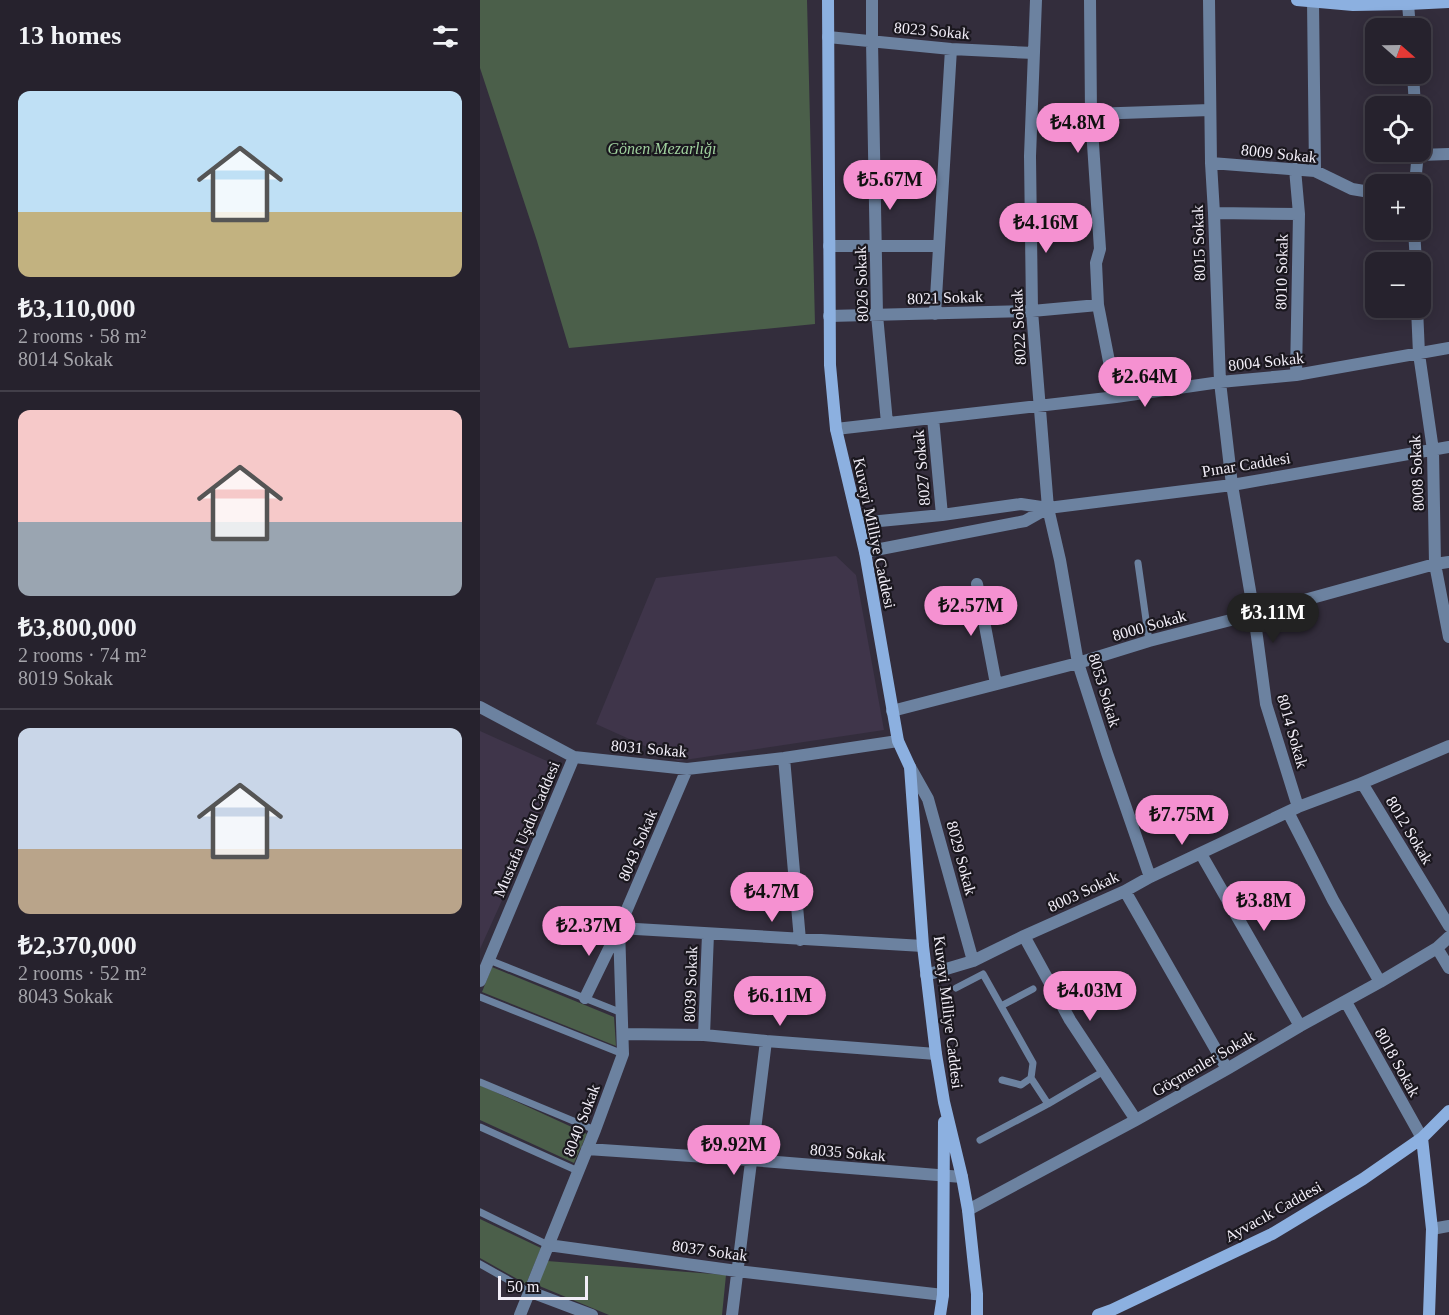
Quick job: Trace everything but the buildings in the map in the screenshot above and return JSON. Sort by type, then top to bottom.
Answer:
[{"type":"main road","name":"Kuvayi Milliye Caddesi","points":[[828,0],[829,316],[830,365],[836,429],[865,552],[898,741],[910,767],[926,975],[944,1102],[968,1210],[977,1315]]},
{"type":"main road","points":[[1297,0],[1408,4],[1449,2]]},
{"type":"main road","name":"Kuvayi Milliye Caddesi","points":[[940,1315],[943,1295],[944,1102]]},
{"type":"main road","name":"Ayvacık Caddesi","points":[[1098,1315],[1272,1234],[1363,1179],[1422,1138],[1449,1111]]},
{"type":"main road","points":[[1422,1138],[1432,1229],[1429,1315]]},
{"type":"street","name":"8026 Sokak","points":[[872,0],[877,315],[887,423]]},
{"type":"street","name":"8022 Sokak","points":[[1036,0],[1030,156],[1032,311],[1048,508]]},
{"type":"street","points":[[1090,0],[1090,114],[1100,249],[1096,263],[1098,305],[1116,397]]},
{"type":"street","name":"8015 Sokak","points":[[1209,0],[1211,163],[1220,382],[1232,484]]},
{"type":"street","points":[[1313,1],[1315,171]]},
{"type":"street","points":[[1408,4],[1409,18]]},
{"type":"street","name":"8023 Sokak","points":[[828,37],[951,49],[1034,53]]},
{"type":"street","points":[[935,314],[951,49]]},
{"type":"street","points":[[1090,114],[1210,110]]},
{"type":"street","points":[[1431,153],[1449,154]]},
{"type":"street","name":"8009 Sokak","points":[[1211,163],[1315,171],[1352,189],[1365,192]]},
{"type":"street","name":"8010 Sokak","points":[[1294,169],[1299,214],[1296,375]]},
{"type":"street","points":[[1214,213],[1299,214]]},
{"type":"street","points":[[829,246],[938,246]]},
{"type":"street","name":"8021 Sokak","points":[[829,316],[1032,311],[1098,305]]},
{"type":"street","name":"8008 Sokak","points":[[1417,318],[1419,354],[1433,450],[1435,564],[1449,637]]},
{"type":"street","name":"8004 Sokak","points":[[836,429],[1116,397],[1220,382],[1296,375],[1449,348]]},
{"type":"street","name":"8027 Sokak","points":[[933,418],[942,515]]},
{"type":"street","name":"Pınar Caddesi","points":[[859,523],[1021,504],[1048,508],[1232,484],[1449,447]]},
{"type":"street","name":"8014 Sokak","points":[[1232,484],[1254,614],[1266,705],[1293,809],[1333,900],[1380,982]]},
{"type":"street","name":"Pınar Caddesi","points":[[865,552],[1025,521],[1048,508]]},
{"type":"street","name":"8053 Sokak","points":[[1048,508],[1060,560],[1078,663],[1150,877]]},
{"type":"street","name":"8000 Sokak","points":[[892,711],[1449,562]]},
{"type":"street","points":[[976,584],[996,684]]},
{"type":"street","name":"8031 Sokak","points":[[480,706],[574,757],[687,769],[784,758],[898,741]]},
{"type":"street","name":"8003 Sokak","points":[[926,975],[973,961],[1125,891],[1293,809],[1449,746]]},
{"type":"street","name":"Mustafa Uşdu Caddesi","points":[[480,981],[574,757]]},
{"type":"street","points":[[784,758],[800,940]]},
{"type":"street","name":"8029 Sokak","points":[[910,767],[928,799],[973,961]]},
{"type":"street","name":"8043 Sokak","points":[[585,998],[619,928],[687,769]]},
{"type":"street","name":"8012 Sokak","points":[[1362,783],[1449,926]]},
{"type":"street","points":[[1201,854],[1300,1026]]},
{"type":"street","points":[[1125,891],[1227,1069]]},
{"type":"street","points":[[619,928],[924,946]]},
{"type":"street","name":"8040 Sokak","points":[[520,1315],[595,1130],[623,1054],[619,928]]},
{"type":"street","name":"8039 Sokak","points":[[704,1035],[708,934]]},
{"type":"street","points":[[1024,936],[1070,1020],[1136,1120]]},
{"type":"street","name":"Göçmenler Sokak","points":[[968,1210],[1136,1120],[1346,1002],[1437,948],[1449,937]]},
{"type":"street","points":[[1437,948],[1449,968]]},
{"type":"street","name":"8018 Sokak","points":[[1346,1002],[1422,1138]]},
{"type":"street","points":[[623,1034],[704,1035],[936,1054]]},
{"type":"street","points":[[732,1315],[766,1041]]},
{"type":"street","name":"8035 Sokak","points":[[587,1149],[962,1177]]},
{"type":"street","points":[[1432,1229],[1449,1226]]},
{"type":"street","name":"8037 Sokak","points":[[548,1245],[737,1271],[943,1295]]},
{"type":"street","points":[[528,1291],[592,1315]]},
{"type":"lane","points":[[1138,563],[1149,641]]},
{"type":"lane","points":[[489,960],[622,1013]]},
{"type":"lane","points":[[956,988],[983,974],[1033,1063],[1031,1078],[1048,1104]]},
{"type":"lane","points":[[1001,1006],[1033,989]]},
{"type":"lane","points":[[480,997],[623,1054]]},
{"type":"lane","points":[[980,1140],[1104,1071]]},
{"type":"lane","points":[[1002,1080],[1020,1085],[1031,1078]]},
{"type":"lane","points":[[480,1082],[595,1130]]},
{"type":"lane","points":[[480,1127],[578,1171]]},
{"type":"lane","name":"8037 Sokak","points":[[480,1212],[548,1245]]},
{"type":"lane","points":[[480,1264],[528,1291]]},
{"type":"shaded area","points":[[836,556],[856,575],[884,730],[678,761],[596,724],[656,578]]},
{"type":"shaded area","points":[[480,731],[558,766],[517,867],[480,949]]},
{"type":"green space","name":"Gönen Mezarlığı","points":[[480,0],[807,0],[815,324],[569,348],[537,241],[480,68]]},
{"type":"green space","points":[[492,967],[614,1017],[616,1046],[482,992]]},
{"type":"green space","points":[[480,1085],[587,1134],[574,1163],[480,1120]]},
{"type":"green space","points":[[480,1219],[541,1248],[526,1284],[480,1258]]},
{"type":"green space","points":[[547,1261],[726,1275],[722,1315],[609,1315],[537,1285]]}]
